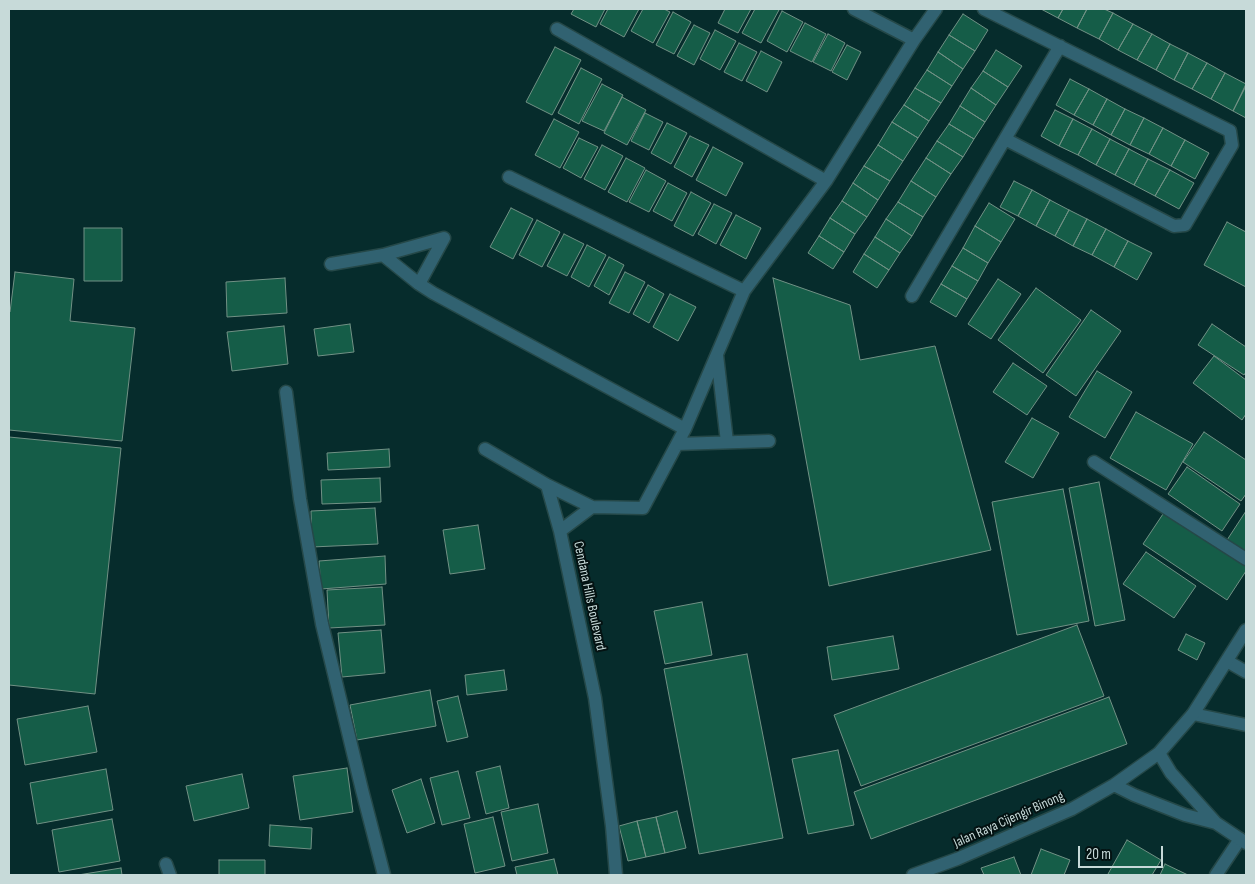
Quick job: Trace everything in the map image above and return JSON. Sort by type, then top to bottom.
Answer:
[{"type":"street","points":[[854,9],[914,40]]},
{"type":"street","points":[[485,449],[547,485],[592,507],[643,508],[685,429],[744,291],[826,181],[914,40],[936,9]]},
{"type":"street","points":[[984,9],[1230,132],[1232,146],[1185,225],[1174,226],[1005,139]]},
{"type":"street","points":[[557,29],[826,181]]},
{"type":"street","points":[[912,296],[1060,46]]},
{"type":"street","points":[[509,177],[744,291]]},
{"type":"street","points":[[331,264],[383,255],[444,238],[419,284]]},
{"type":"street","points":[[383,255],[419,284],[441,298],[685,429]]},
{"type":"street","points":[[717,353],[727,442]]},
{"type":"street","points":[[286,392],[300,499],[322,624],[384,875]]},
{"type":"street","points":[[677,444],[769,441]]},
{"type":"street","points":[[1094,462],[1246,559]]},
{"type":"street","points":[[547,485],[560,531]]},
{"type":"street","name":"Cendana Hills Boulevard","points":[[592,507],[560,531],[594,698],[612,826],[616,875]]},
{"type":"street","name":"Jalan Raya Cijengir Binong","points":[[913,875],[958,859],[1072,809],[1114,785],[1158,753],[1193,714],[1246,630]]},
{"type":"street","points":[[1227,661],[1246,672]]},
{"type":"street","points":[[1193,714],[1246,725]]},
{"type":"street","points":[[1158,753],[1171,773],[1216,823],[1243,841],[1216,875]]},
{"type":"street","points":[[1114,785],[1185,815],[1216,823]]},
{"type":"building","points":[[574,9],[605,9],[596,27],[571,14]]},
{"type":"building","points":[[608,9],[639,9],[624,37],[600,24]]},
{"type":"building","points":[[643,9],[664,9],[670,12],[653,43],[631,31]]},
{"type":"building","points":[[725,9],[751,9],[738,33],[718,23]]},
{"type":"building","points":[[755,9],[779,10],[761,43],[742,33]]},
{"type":"building","points":[[1041,9],[1063,9],[1058,18]]},
{"type":"building","points":[[1063,9],[1087,9],[1077,28],[1058,18]]},
{"type":"building","points":[[1087,9],[1104,9],[1113,13],[1099,39],[1077,28]]},
{"type":"building","points":[[782,11],[803,22],[787,52],[767,41]]},
{"type":"building","points":[[673,12],[691,22],[674,54],[656,45]]},
{"type":"building","points":[[1113,13],[1133,24],[1118,50],[1099,39]]},
{"type":"building","points":[[963,14],[988,30],[975,51],[949,35]]},
{"type":"building","points":[[805,23],[826,34],[812,62],[790,51]]},
{"type":"building","points":[[1133,24],[1152,34],[1137,60],[1118,50]]},
{"type":"building","points":[[694,25],[710,33],[694,65],[677,56]]},
{"type":"building","points":[[715,30],[736,41],[720,70],[700,59]]},
{"type":"building","points":[[828,34],[845,43],[831,71],[813,62]]},
{"type":"building","points":[[1152,34],[1170,44],[1156,70],[1137,60]]},
{"type":"building","points":[[949,35],[975,51],[963,69],[938,52]]},
{"type":"building","points":[[739,43],[757,52],[742,81],[724,72]]},
{"type":"building","points":[[1170,44],[1188,53],[1174,80],[1156,70]]},
{"type":"building","points":[[847,45],[861,52],[847,80],[832,72]]},
{"type":"building","points":[[555,47],[581,60],[552,115],[526,102]]},
{"type":"building","points":[[996,50],[1022,66],[1008,87],[983,71]]},
{"type":"building","points":[[761,51],[782,62],[767,92],[746,81]]},
{"type":"building","points":[[938,52],[963,69],[952,86],[927,70]]},
{"type":"building","points":[[1188,53],[1207,63],[1192,89],[1174,80]]},
{"type":"building","points":[[1207,63],[1225,73],[1211,99],[1192,89]]},
{"type":"building","points":[[581,68],[602,79],[579,124],[558,113]]},
{"type":"building","points":[[927,70],[952,86],[941,103],[915,88]]},
{"type":"building","points":[[983,71],[1008,87],[996,105],[971,88]]},
{"type":"building","points":[[1225,73],[1246,84],[1233,111],[1211,99]]},
{"type":"building","points":[[1070,79],[1089,89],[1074,115],[1056,105]]},
{"type":"building","points":[[602,84],[623,95],[604,131],[582,121]]},
{"type":"building","points":[[1246,86],[1246,118],[1233,111]]},
{"type":"building","points":[[915,88],[941,103],[929,121],[904,105]]},
{"type":"building","points":[[971,88],[996,105],[985,122],[960,106]]},
{"type":"building","points":[[1089,89],[1107,99],[1093,125],[1074,115]]},
{"type":"building","points":[[622,97],[646,110],[627,145],[604,133]]},
{"type":"building","points":[[1107,99],[1125,109],[1111,135],[1093,125]]},
{"type":"building","points":[[904,105],[929,121],[918,138],[892,122]]},
{"type":"building","points":[[960,106],[985,122],[974,139],[949,124]]},
{"type":"building","points":[[1125,109],[1144,118],[1130,145],[1111,135]]},
{"type":"building","points":[[1055,110],[1073,119],[1059,146],[1041,136]]},
{"type":"building","points":[[645,113],[663,122],[649,150],[631,141]]},
{"type":"building","points":[[1144,118],[1163,128],[1149,154],[1130,145]]},
{"type":"building","points":[[554,119],[579,132],[560,168],[535,155]]},
{"type":"building","points":[[1073,119],[1092,129],[1078,155],[1059,146]]},
{"type":"building","points":[[892,122],[918,138],[903,161],[878,145]]},
{"type":"building","points":[[667,123],[687,133],[671,164],[651,153]]},
{"type":"building","points":[[949,124],[974,139],[963,157],[937,141]]},
{"type":"building","points":[[1163,128],[1185,140],[1171,166],[1149,154]]},
{"type":"building","points":[[1092,129],[1110,139],[1096,165],[1078,155]]},
{"type":"building","points":[[690,136],[709,145],[692,177],[674,167]]},
{"type":"building","points":[[579,138],[598,147],[581,178],[563,168]]},
{"type":"building","points":[[1110,139],[1129,149],[1115,175],[1096,165]]},
{"type":"building","points":[[1185,140],[1209,153],[1195,179],[1171,166]]},
{"type":"building","points":[[937,141],[963,157],[951,174],[926,158]]},
{"type":"building","points":[[602,145],[623,156],[605,190],[584,179]]},
{"type":"building","points":[[878,145],[903,161],[890,181],[864,166]]},
{"type":"building","points":[[713,147],[743,163],[726,196],[696,180]]},
{"type":"building","points":[[1129,149],[1148,159],[1134,185],[1115,175]]},
{"type":"building","points":[[626,158],[645,168],[627,202],[608,192]]},
{"type":"building","points":[[926,158],[951,174],[936,197],[911,181]]},
{"type":"building","points":[[1148,159],[1170,170],[1155,196],[1134,185]]},
{"type":"building","points":[[864,166],[890,181],[878,200],[853,183]]},
{"type":"building","points":[[646,170],[666,181],[649,212],[629,202]]},
{"type":"building","points":[[1170,170],[1194,183],[1179,209],[1155,196]]},
{"type":"building","points":[[911,181],[936,197],[923,217],[898,202]]},
{"type":"building","points":[[1014,181],[1032,190],[1018,216],[1000,207]]},
{"type":"building","points":[[668,183],[687,193],[672,221],[653,211]]},
{"type":"building","points":[[853,183],[878,200],[867,217],[842,201]]},
{"type":"building","points":[[1032,190],[1050,200],[1036,226],[1018,216]]},
{"type":"building","points":[[691,192],[711,203],[693,236],[674,226]]},
{"type":"building","points":[[1050,200],[1069,210],[1055,236],[1036,226]]},
{"type":"building","points":[[842,201],[867,217],[855,234],[830,218]]},
{"type":"building","points":[[898,202],[923,217],[912,236],[886,219]]},
{"type":"building","points":[[989,203],[1015,219],[1001,242],[975,226]]},
{"type":"building","points":[[714,204],[732,213],[716,244],[698,234]]},
{"type":"building","points":[[511,208],[533,219],[513,259],[490,247]]},
{"type":"building","points":[[1069,210],[1087,219],[1073,246],[1055,236]]},
{"type":"building","points":[[736,215],[761,228],[746,259],[720,245]]},
{"type":"building","points":[[830,218],[855,234],[844,252],[819,236]]},
{"type":"building","points":[[886,219],[912,236],[900,253],[875,237]]},
{"type":"building","points":[[1087,219],[1106,229],[1092,255],[1073,246]]},
{"type":"building","points":[[537,220],[560,232],[542,267],[519,255]]},
{"type":"building","points":[[1227,222],[1246,232],[1246,287],[1204,265]]},
{"type":"building","points":[[975,226],[1001,242],[988,263],[963,248]]},
{"type":"building","points":[[84,228],[122,228],[122,281],[84,281]]},
{"type":"building","points":[[1106,229],[1128,241],[1114,267],[1092,255]]},
{"type":"building","points":[[564,234],[584,244],[567,276],[547,266]]},
{"type":"building","points":[[819,236],[844,252],[833,269],[808,253]]},
{"type":"building","points":[[875,237],[900,253],[889,270],[864,254]]},
{"type":"building","points":[[1128,241],[1152,253],[1137,280],[1114,267]]},
{"type":"building","points":[[587,245],[606,255],[589,287],[571,277]]},
{"type":"building","points":[[963,248],[988,263],[978,281],[952,266]]},
{"type":"building","points":[[864,254],[889,270],[877,288],[853,272]]},
{"type":"building","points":[[609,257],[624,265],[609,295],[594,286]]},
{"type":"building","points":[[952,266],[978,281],[967,299],[941,284]]},
{"type":"building","points":[[15,272],[74,279],[70,321],[135,328],[122,441],[9,430],[9,312]]},
{"type":"building","points":[[625,272],[645,282],[629,313],[609,303]]},
{"type":"building","points":[[285,278],[287,313],[227,317],[226,282]]},
{"type":"building","points":[[773,278],[850,305],[860,360],[935,346],[991,550],[829,586]]},
{"type":"building","points":[[998,279],[1021,294],[991,339],[968,324]]},
{"type":"building","points":[[941,284],[967,299],[956,317],[930,302]]},
{"type":"building","points":[[648,285],[664,294],[649,323],[633,314]]},
{"type":"building","points":[[1036,288],[1081,320],[1043,373],[998,340]]},
{"type":"building","points":[[670,294],[696,307],[678,341],[653,327]]},
{"type":"building","points":[[1091,310],[1121,331],[1076,396],[1046,375]]},
{"type":"building","points":[[350,324],[354,352],[318,356],[314,329]]},
{"type":"building","points":[[1212,324],[1246,347],[1246,372],[1244,375],[1198,345]]},
{"type":"building","points":[[284,326],[288,364],[232,371],[227,332]]},
{"type":"building","points":[[1214,356],[1246,380],[1246,414],[1242,420],[1193,383]]},
{"type":"building","points":[[1013,363],[1047,386],[1027,415],[993,392]]},
{"type":"building","points":[[1097,371],[1132,392],[1105,438],[1069,417]]},
{"type":"building","points":[[1136,412],[1193,444],[1166,490],[1110,458]]},
{"type":"building","points":[[1032,418],[1059,433],[1033,478],[1005,462]]},
{"type":"building","points":[[1204,432],[1246,460],[1246,494],[1241,501],[1183,462]]},
{"type":"building","points":[[9,437],[121,448],[95,694],[9,685]]},
{"type":"building","points":[[389,449],[390,467],[328,470],[327,453]]},
{"type":"building","points":[[1187,467],[1240,504],[1222,531],[1168,494]]},
{"type":"building","points":[[380,478],[381,502],[322,504],[321,480]]},
{"type":"building","points":[[1099,482],[1125,620],[1095,626],[1069,488]]},
{"type":"building","points":[[1063,489],[1089,621],[1017,635],[992,502]]},
{"type":"building","points":[[375,508],[378,544],[312,547],[311,511]]},
{"type":"building","points":[[1165,511],[1246,565],[1246,571],[1227,600],[1143,544]]},
{"type":"building","points":[[1246,511],[1246,552],[1227,540]]},
{"type":"building","points":[[478,525],[485,569],[450,574],[443,530]]},
{"type":"building","points":[[1146,552],[1196,586],[1174,618],[1123,584]]},
{"type":"building","points":[[385,556],[386,584],[321,589],[319,561]]},
{"type":"building","points":[[382,587],[385,625],[329,628],[327,590]]},
{"type":"building","points":[[702,602],[712,655],[665,664],[654,611]]},
{"type":"building","points":[[1077,625],[1104,696],[861,786],[834,715]]},
{"type":"building","points":[[381,630],[385,673],[342,677],[338,633]]},
{"type":"building","points":[[1186,634],[1205,643],[1197,660],[1178,650]]},
{"type":"building","points":[[893,636],[899,669],[832,680],[827,647]]},
{"type":"building","points":[[747,654],[783,838],[699,854],[664,669]]},
{"type":"building","points":[[504,670],[507,690],[467,695],[465,675]]},
{"type":"building","points":[[430,690],[436,726],[357,740],[350,705]]},
{"type":"building","points":[[458,696],[468,737],[447,742],[437,701]]},
{"type":"building","points":[[1109,697],[1127,744],[871,839],[854,792]]},
{"type":"building","points":[[88,706],[97,752],[25,765],[17,719]]},
{"type":"building","points":[[838,750],[854,825],[808,834],[792,759]]},
{"type":"building","points":[[500,766],[509,808],[486,814],[476,772]]},
{"type":"building","points":[[347,768],[353,812],[300,820],[293,776]]},
{"type":"building","points":[[106,769],[113,810],[37,824],[30,783]]},
{"type":"building","points":[[458,771],[470,818],[442,825],[430,778]]},
{"type":"building","points":[[242,774],[249,808],[194,821],[186,786]]},
{"type":"building","points":[[421,779],[435,823],[407,833],[392,790]]},
{"type":"building","points":[[538,804],[548,853],[512,861],[501,812]]},
{"type":"building","points":[[677,811],[686,848],[665,853],[656,817]]},
{"type":"building","points":[[493,817],[505,866],[475,873],[464,824]]},
{"type":"building","points":[[656,817],[665,853],[646,857],[637,821]]},
{"type":"building","points":[[112,819],[120,861],[59,872],[52,830]]},
{"type":"building","points":[[637,821],[646,857],[628,861],[619,826]]},
{"type":"building","points":[[270,825],[312,828],[311,849],[269,846]]},
{"type":"building","points":[[1127,840],[1161,860],[1152,875],[1108,874]]},
{"type":"building","points":[[1041,849],[1070,860],[1064,875],[1031,875]]},
{"type":"building","points":[[1014,857],[1021,875],[984,875],[981,868]]},
{"type":"building","points":[[554,859],[558,875],[517,875],[515,867]]},
{"type":"building","points":[[219,860],[265,860],[265,875],[219,875]]},
{"type":"building","points":[[1165,864],[1188,875],[1160,875]]},
{"type":"building","points":[[121,868],[122,875],[78,875]]}]
